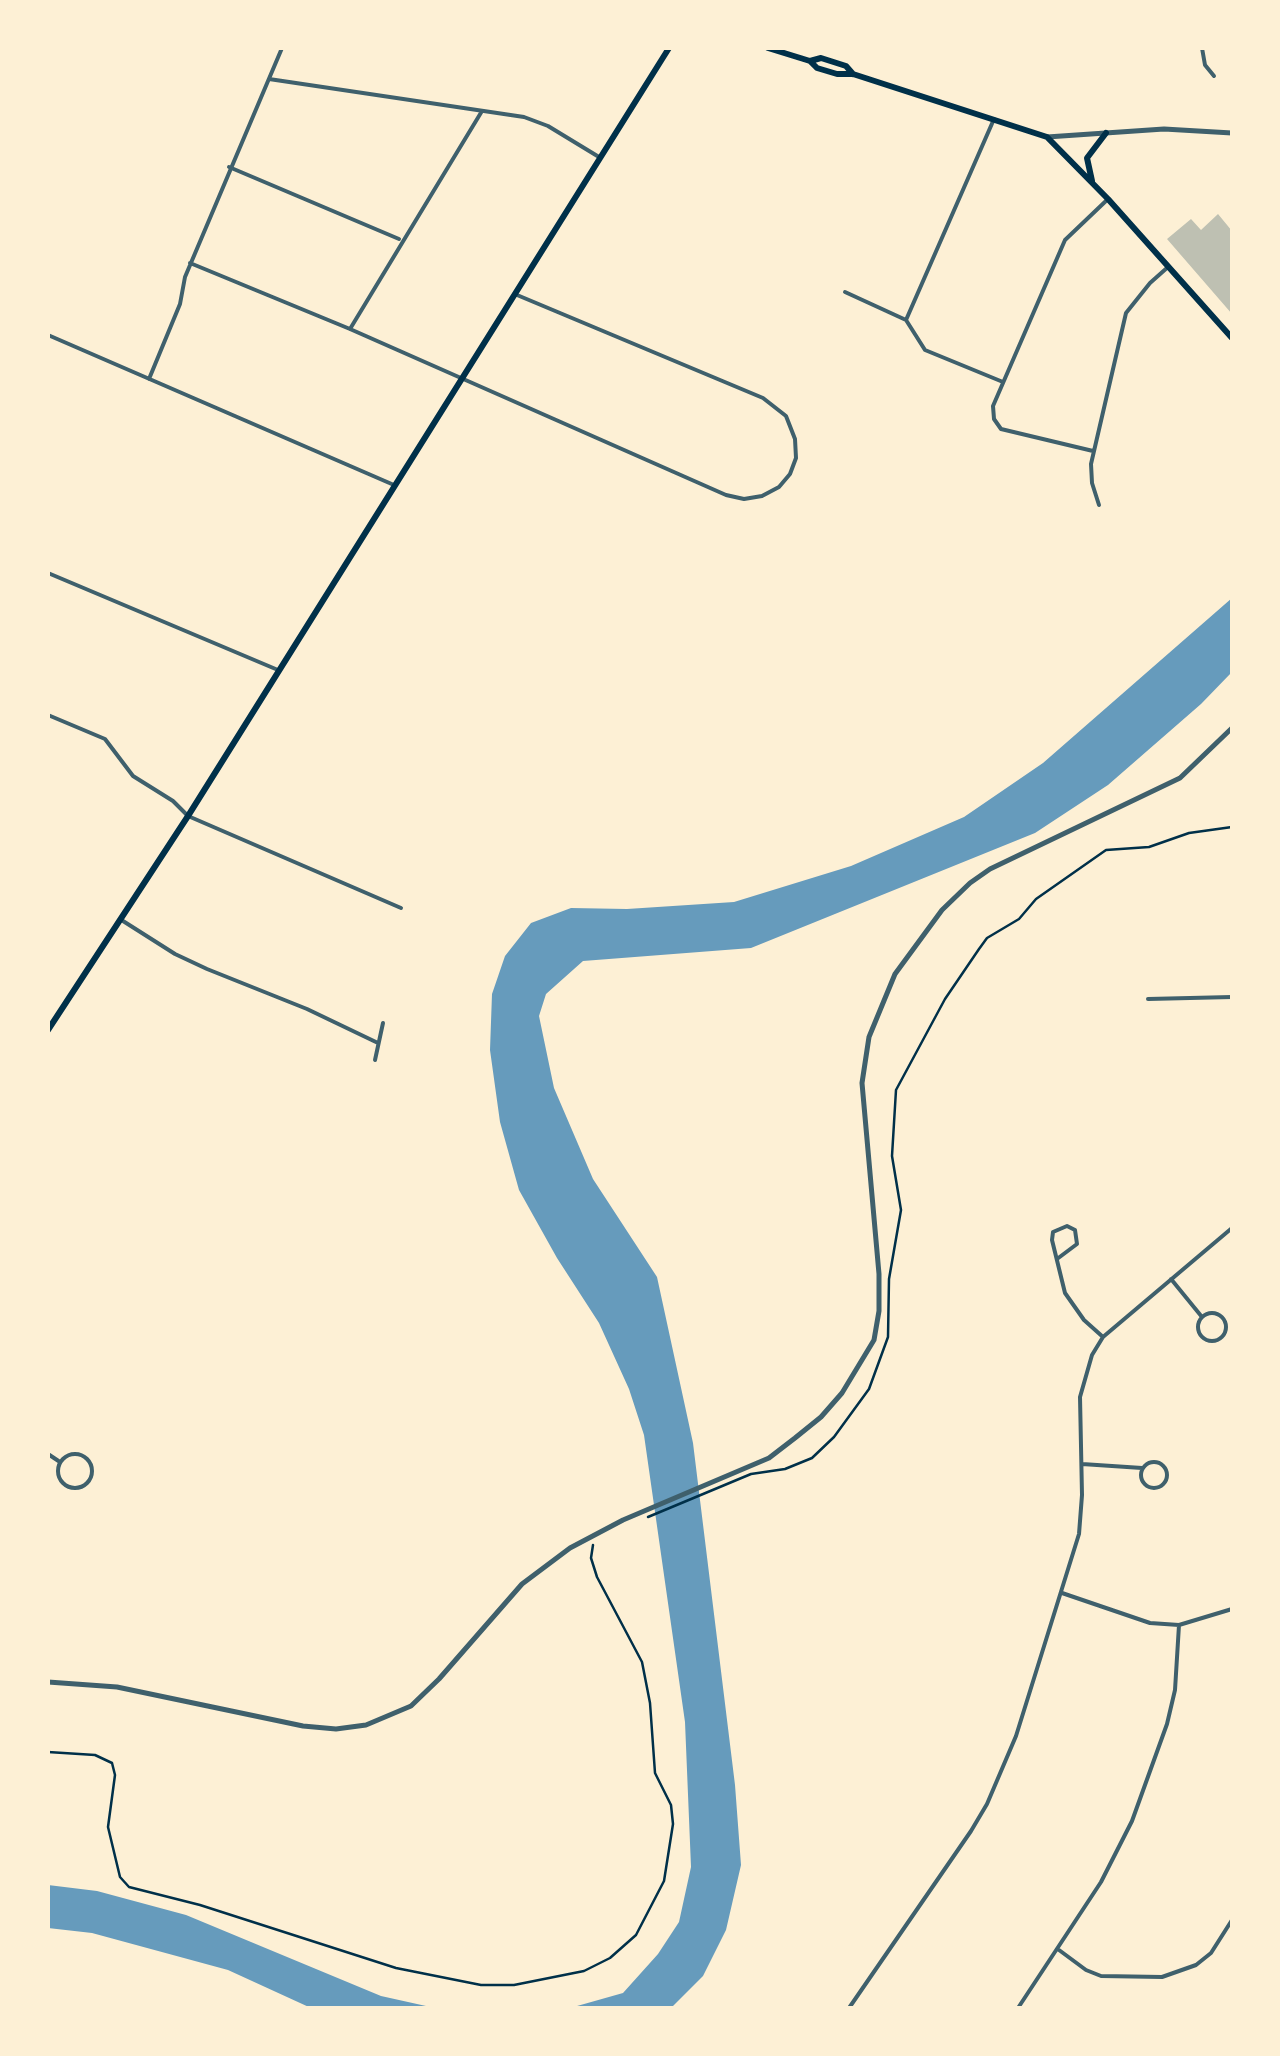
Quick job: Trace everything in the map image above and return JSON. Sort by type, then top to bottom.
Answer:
[{"type":"main road","points":[[48,1030],[188,816],[668,48]]},
{"type":"main road","points":[[768,48],[810,61],[817,68],[852,74],[1047,137],[1170,266],[1232,338]]},
{"type":"main road","points":[[1092,182],[1087,158],[1106,133]]},
{"type":"street","points":[[149,379],[180,304],[190,263],[282,48]]},
{"type":"street","points":[[1202,48],[1205,66],[1214,76]]},
{"type":"street","points":[[269,79],[524,117],[548,126],[600,157]]},
{"type":"street","points":[[350,329],[483,110]]},
{"type":"street","points":[[906,320],[994,118]]},
{"type":"street","points":[[1047,137],[1164,129],[1232,133]]},
{"type":"street","points":[[229,166],[402,240]]},
{"type":"street","points":[[1094,450],[1001,429],[994,419],[994,406],[1065,240],[1108,199]]},
{"type":"street","points":[[190,263],[726,495],[744,499],[762,496],[779,487],[790,474],[796,458],[796,439],[786,416],[764,398],[513,293]]},
{"type":"street","points":[[1100,506],[1092,483],[1094,450],[1126,313],[1170,266]]},
{"type":"street","points":[[846,292],[906,320],[926,350],[1003,382]]},
{"type":"street","points":[[48,335],[394,485]]},
{"type":"street","points":[[48,573],[278,670]]},
{"type":"street","points":[[48,715],[105,739],[134,776],[173,800],[188,816],[401,908]]},
{"type":"street","points":[[48,1682],[117,1686],[303,1726],[366,1725],[411,1706],[496,1611],[546,1564],[624,1520],[709,1489],[769,1458],[820,1418],[842,1393],[874,1340],[880,1311],[862,1082],[870,1037],[895,974],[942,910],[990,869],[1180,778],[1232,728]]},
{"type":"street","points":[[119,918],[175,954],[378,1043]]},
{"type":"street","points":[[1148,998],[1232,997]]},
{"type":"street","points":[[375,1060],[383,1023]]},
{"type":"street","points":[[1057,1259],[1076,1244],[1075,1230],[1067,1226],[1053,1232],[1052,1240],[1065,1293],[1103,1336]]},
{"type":"street","points":[[849,2008],[987,1804],[1016,1736],[1078,1534],[1080,1397],[1092,1354],[1103,1336],[1232,1228]]},
{"type":"street","points":[[1171,1279],[1202,1317]]},
{"type":"street","points":[[1219,1316],[1225,1323],[1223,1336],[1215,1341],[1202,1338],[1198,1330],[1202,1317],[1219,1316]]},
{"type":"street","points":[[48,1454],[60,1462]]},
{"type":"street","points":[[69,1454],[86,1457],[92,1468],[90,1478],[77,1488],[66,1486],[58,1473],[60,1462],[69,1454]]},
{"type":"street","points":[[1082,1464],[1142,1468],[1149,1462],[1158,1462],[1167,1471],[1167,1480],[1161,1487],[1148,1487],[1142,1481],[1142,1468]]},
{"type":"street","points":[[1062,1593],[1150,1622],[1179,1625],[1232,1609]]},
{"type":"street","points":[[1018,2008],[1113,1863],[1151,1773],[1175,1690],[1179,1625]]},
{"type":"street","points":[[1059,1950],[1101,1976],[1162,1977],[1196,1965],[1211,1952],[1232,1920]]},
{"type":"path","points":[[642,1520],[709,1489],[751,1474],[786,1469],[812,1458],[869,1389],[888,1337],[890,1279],[901,1210],[892,1156],[896,1090],[945,999],[979,948],[1018,919],[1036,899],[1106,850],[1149,848],[1188,833],[1232,827]]},
{"type":"path","points":[[48,1752],[95,1754],[112,1762],[115,1775],[108,1827],[120,1877],[136,1890],[200,1905],[396,1968],[481,1985],[514,1985],[584,1970],[610,1958],[636,1935],[664,1880],[673,1824],[671,1805],[655,1773],[650,1703],[642,1662],[591,1558],[599,1538]]},
{"type":"water","points":[[1232,598],[1232,672],[1108,785],[1035,833],[751,948],[583,961],[546,994],[539,1016],[554,1088],[593,1179],[657,1277],[693,1443],[735,1785],[741,1865],[726,1930],[703,1976],[671,2008],[570,2008],[623,1993],[658,1954],[679,1922],[691,1867],[685,1722],[644,1435],[629,1389],[599,1323],[519,1190],[500,1122],[490,1050],[492,994],[505,956],[531,923],[571,908],[627,909],[734,902],[851,866],[964,817],[1043,763]]},
{"type":"water","points":[[48,1885],[97,1891],[186,1915],[381,1996],[435,2008],[311,2008],[228,1970],[92,1933],[48,1928]]},
{"type":"building","points":[[1218,214],[1232,231],[1232,314],[1167,239],[1191,219],[1201,230]]}]
